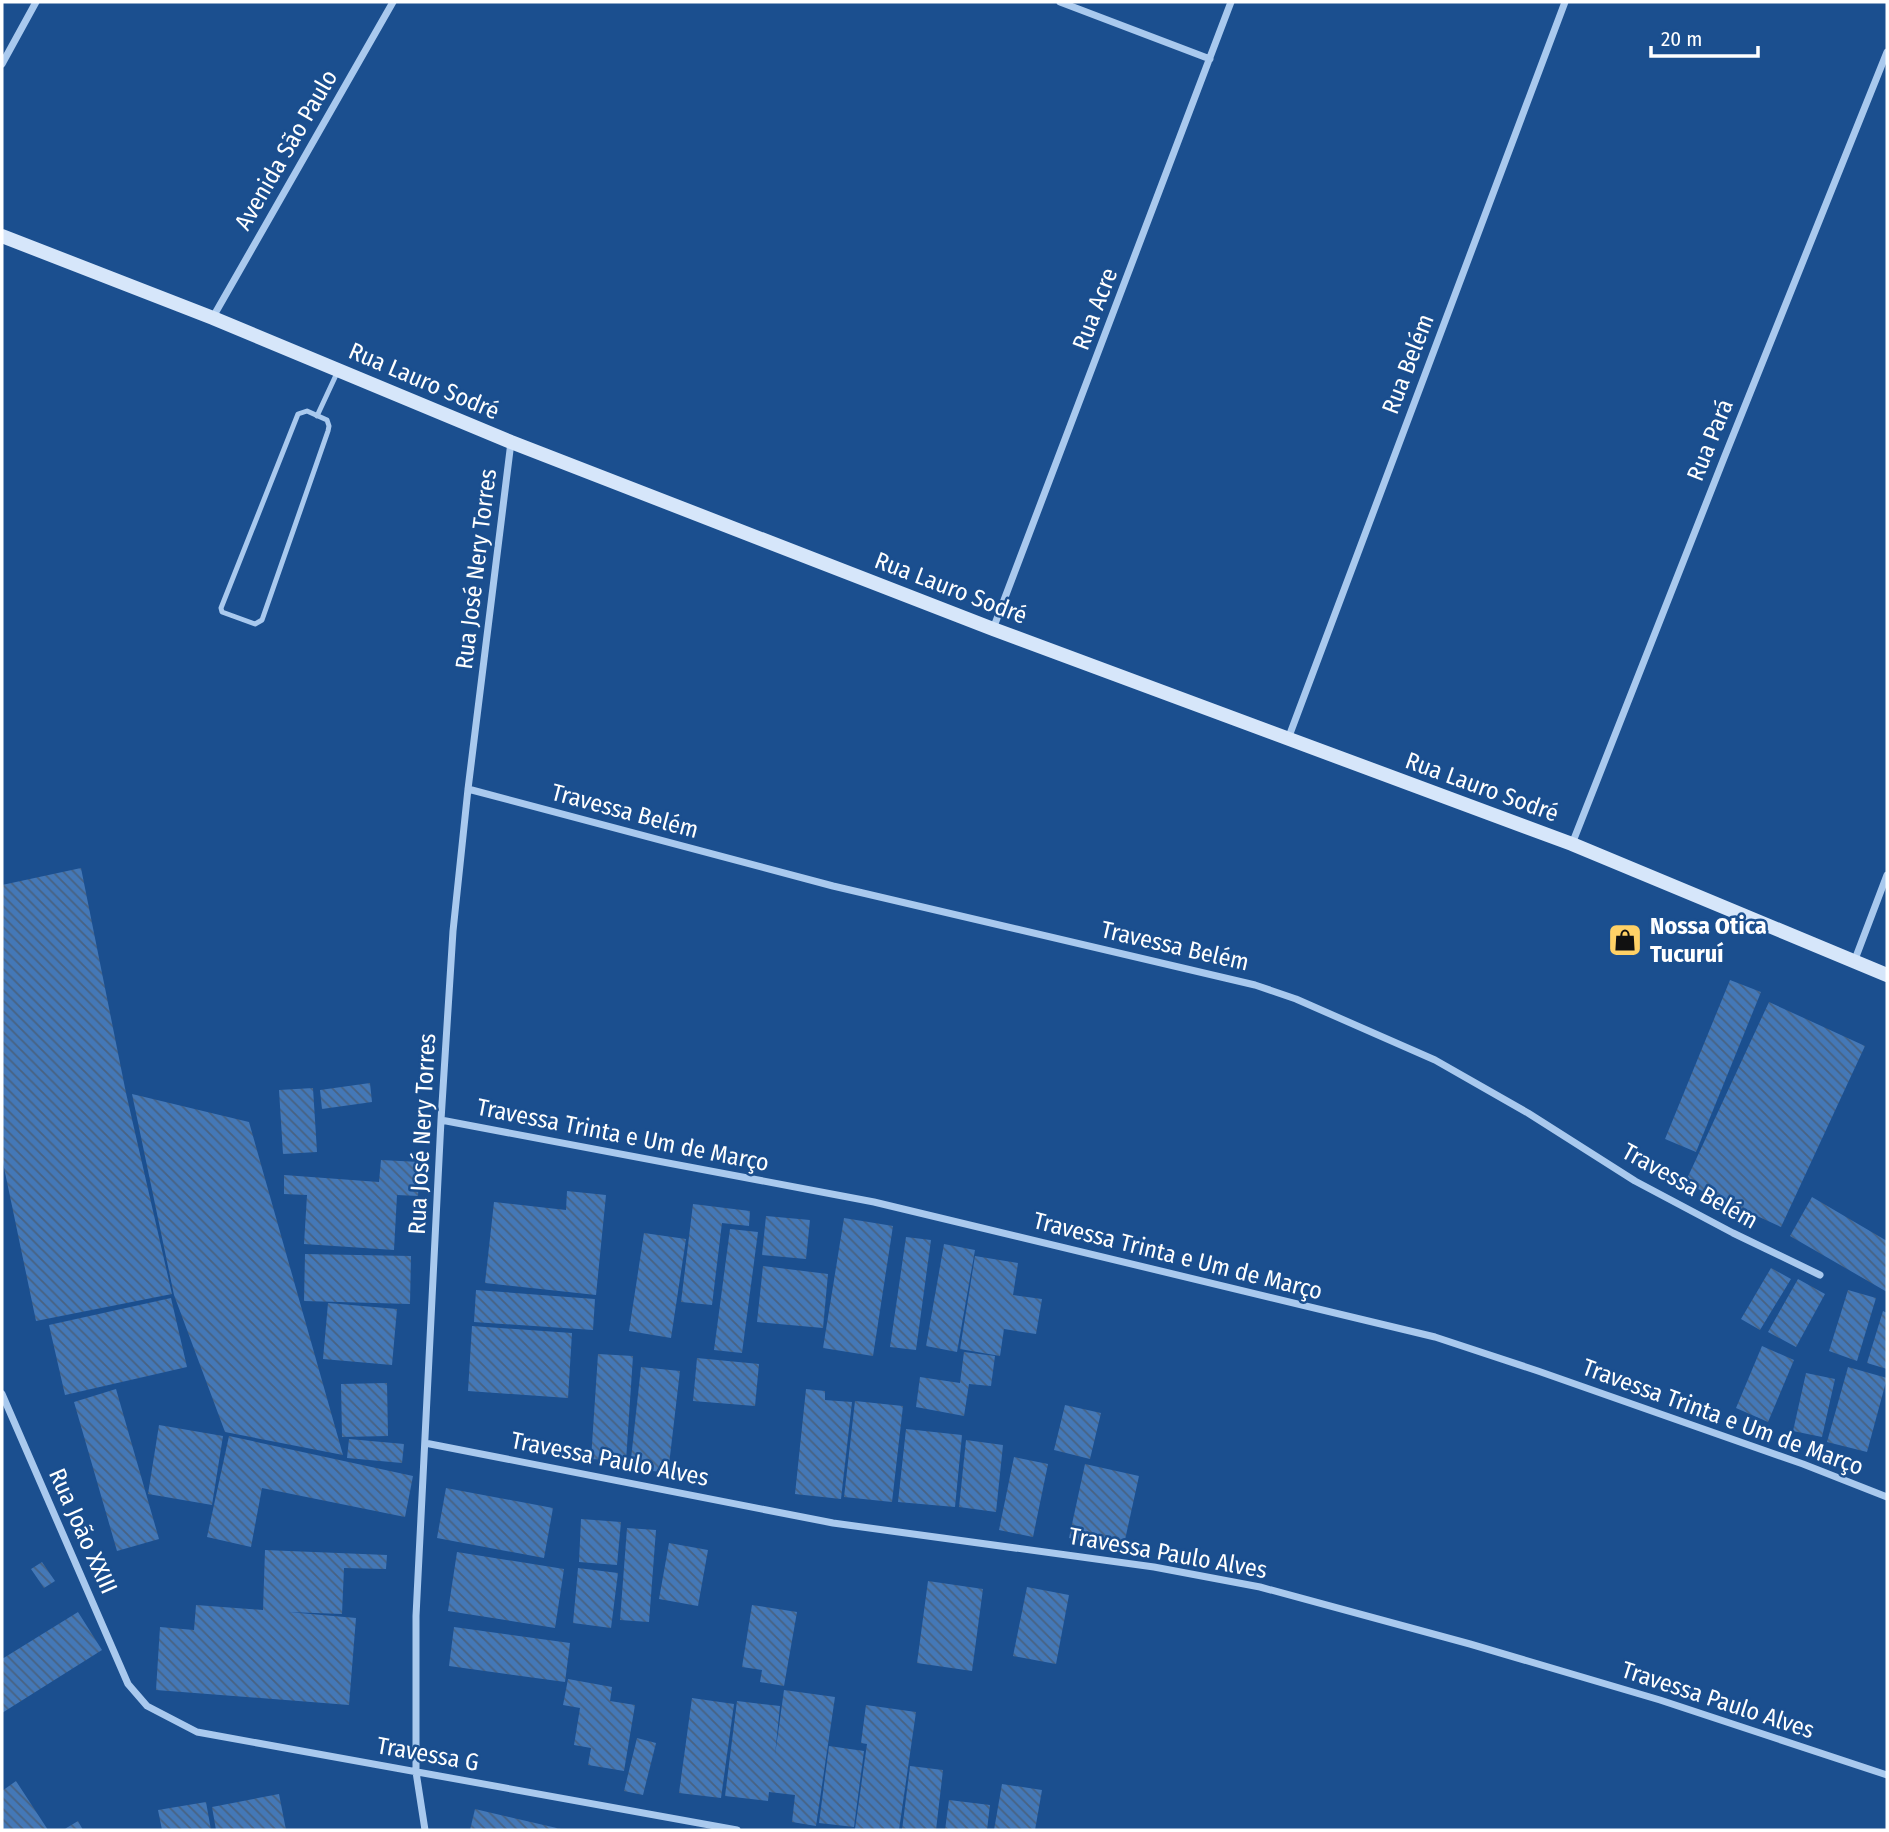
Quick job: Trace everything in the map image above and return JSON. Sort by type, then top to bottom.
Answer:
[{"type":"main road","name":"Rua Lauro Sodré","points":[[2,236],[213,318],[512,442],[993,629],[1572,844],[1887,975]]},
{"type":"street","points":[[2,64],[36,2]]},
{"type":"street","name":"Avenida São Paulo","points":[[213,318],[393,2]]},
{"type":"street","points":[[1060,2],[1210,59]]},
{"type":"street","name":"Rua Acre","points":[[993,629],[1231,2]]},
{"type":"street","name":"Rua Belém","points":[[1287,740],[1565,2]]},
{"type":"street","name":"Rua Pará","points":[[1572,844],[1887,52]]},
{"type":"street","name":"Rua José Nery Torres","points":[[425,1830],[416,1772],[416,1616],[441,1120],[453,931],[468,789],[512,442]]},
{"type":"street","name":"Travessa Belém","points":[[468,789],[833,886],[1255,985],[1296,999],[1435,1060],[1528,1113],[1634,1181],[1820,1276]]},
{"type":"street","points":[[1854,962],[1887,875]]},
{"type":"street","name":"Travessa Trinta e Um de Março","points":[[441,1120],[874,1202],[1435,1337],[1777,1455],[1887,1497]]},
{"type":"street","name":"Rua João XXIII","points":[[2,1394],[128,1684]]},
{"type":"street","name":"Travessa Paulo Alves","points":[[425,1443],[833,1523],[1154,1567],[1260,1587],[1470,1644],[1647,1697],[1887,1775]]},
{"type":"street","name":"Travessa G","points":[[128,1684],[147,1706],[197,1732],[737,1830]]},
{"type":"lane","points":[[317,416],[338,370]]},
{"type":"lane","points":[[307,411],[317,416],[328,422],[328,431],[262,620],[255,624],[222,612],[221,608],[298,414],[307,411]]},
{"type":"building","points":[[81,868],[126,1093],[172,1294],[36,1321],[2,1158],[2,885]]},
{"type":"building","points":[[1730,980],[1761,992],[1696,1152],[1665,1139]]},
{"type":"building","points":[[1769,1002],[1865,1046],[1781,1227],[1685,1183]]},
{"type":"building","points":[[370,1083],[372,1102],[322,1109],[320,1090]]},
{"type":"building","points":[[313,1088],[317,1152],[283,1154],[279,1090]]},
{"type":"building","points":[[132,1094],[249,1122],[343,1455],[225,1432],[174,1295]]},
{"type":"building","points":[[381,1160],[420,1162],[418,1196],[397,1195],[394,1250],[304,1244],[307,1195],[284,1194],[284,1175],[379,1182]]},
{"type":"building","points":[[567,1191],[606,1195],[596,1295],[485,1283],[494,1202],[566,1210]]},
{"type":"building","points":[[1812,1197],[1887,1241],[1887,1292],[1790,1236]]},
{"type":"building","points":[[693,1204],[750,1211],[749,1226],[722,1223],[712,1305],[681,1302]]},
{"type":"building","points":[[766,1216],[810,1220],[806,1259],[762,1255]]},
{"type":"building","points":[[844,1218],[893,1226],[873,1356],[823,1348]]},
{"type":"building","points":[[730,1229],[758,1232],[742,1353],[714,1350]]},
{"type":"building","points":[[644,1233],[686,1239],[671,1338],[629,1331]]},
{"type":"building","points":[[906,1237],[931,1240],[916,1350],[890,1347]]},
{"type":"building","points":[[944,1244],[975,1250],[957,1352],[926,1346]]},
{"type":"building","points":[[305,1254],[411,1256],[410,1304],[304,1301]]},
{"type":"building","points":[[975,1256],[1018,1263],[1013,1295],[1042,1299],[1036,1334],[1004,1329],[1000,1356],[960,1349]]},
{"type":"building","points":[[763,1266],[828,1274],[823,1328],[757,1322]]},
{"type":"building","points":[[1771,1268],[1791,1279],[1760,1330],[1741,1319]]},
{"type":"building","points":[[1798,1279],[1825,1294],[1796,1347],[1768,1332]]},
{"type":"building","points":[[476,1290],[595,1299],[593,1330],[474,1322]]},
{"type":"building","points":[[1848,1290],[1876,1298],[1857,1361],[1829,1351]]},
{"type":"building","points":[[171,1298],[187,1367],[65,1395],[49,1325]]},
{"type":"building","points":[[328,1303],[397,1309],[392,1365],[323,1359]]},
{"type":"building","points":[[1883,1311],[1887,1313],[1887,1369],[1867,1363]]},
{"type":"building","points":[[472,1326],[572,1333],[568,1398],[468,1391]]},
{"type":"building","points":[[1762,1346],[1794,1360],[1768,1422],[1736,1408]]},
{"type":"building","points":[[964,1352],[995,1356],[991,1386],[969,1384],[964,1416],[916,1407],[920,1377],[960,1383]]},
{"type":"building","points":[[598,1354],[633,1356],[626,1461],[591,1459]]},
{"type":"building","points":[[697,1358],[759,1364],[755,1406],[693,1401]]},
{"type":"building","points":[[641,1367],[680,1371],[668,1473],[630,1468]]},
{"type":"building","points":[[1848,1367],[1887,1378],[1867,1452],[1827,1442]]},
{"type":"building","points":[[1806,1373],[1835,1379],[1822,1437],[1793,1431]]},
{"type":"building","points":[[387,1383],[388,1436],[342,1437],[341,1384]]},
{"type":"building","points":[[116,1389],[159,1539],[117,1551],[74,1402]]},
{"type":"building","points":[[806,1389],[825,1391],[825,1400],[852,1402],[841,1499],[795,1494]]},
{"type":"building","points":[[855,1401],[903,1406],[892,1502],[844,1497]]},
{"type":"building","points":[[1065,1405],[1101,1413],[1090,1459],[1054,1450]]},
{"type":"building","points":[[159,1425],[223,1436],[212,1505],[148,1494]]},
{"type":"building","points":[[906,1429],[962,1435],[955,1507],[898,1502]]},
{"type":"building","points":[[229,1436],[413,1476],[405,1517],[262,1488],[251,1547],[207,1537]]},
{"type":"building","points":[[349,1439],[404,1444],[402,1463],[347,1458]]},
{"type":"building","points":[[966,1440],[1003,1445],[996,1512],[959,1507]]},
{"type":"building","points":[[1014,1457],[1048,1464],[1033,1537],[999,1530]]},
{"type":"building","points":[[1085,1464],[1139,1476],[1123,1549],[1069,1538]]},
{"type":"building","points":[[446,1488],[553,1508],[544,1558],[437,1538]]},
{"type":"building","points":[[581,1519],[621,1522],[617,1565],[579,1562]]},
{"type":"building","points":[[627,1528],[656,1530],[649,1622],[620,1620]]},
{"type":"building","points":[[669,1543],[708,1550],[698,1606],[659,1599]]},
{"type":"building","points":[[265,1550],[387,1555],[386,1569],[344,1568],[342,1614],[288,1612],[356,1618],[349,1705],[156,1690],[160,1627],[194,1630],[196,1605],[263,1610]]},
{"type":"building","points":[[457,1552],[564,1569],[555,1628],[448,1611]]},
{"type":"building","points":[[42,1562],[55,1581],[44,1588],[31,1569]]},
{"type":"building","points":[[578,1568],[618,1573],[611,1628],[573,1623]]},
{"type":"building","points":[[928,1581],[983,1589],[972,1671],[917,1663]]},
{"type":"building","points":[[1027,1587],[1069,1595],[1056,1664],[1013,1656]]},
{"type":"building","points":[[752,1605],[797,1612],[784,1686],[760,1682],[762,1670],[742,1667]]},
{"type":"building","points":[[78,1612],[102,1650],[2,1713],[2,1659]]},
{"type":"building","points":[[454,1627],[570,1643],[565,1682],[449,1666]]},
{"type":"building","points":[[568,1679],[612,1687],[610,1701],[635,1705],[624,1771],[588,1765],[591,1748],[574,1745],[580,1708],[563,1705]]},
{"type":"building","points":[[784,1690],[835,1697],[816,1826],[792,1822],[795,1795],[769,1792],[768,1801],[725,1796],[737,1701],[780,1706],[775,1755]]},
{"type":"building","points":[[692,1698],[734,1704],[721,1798],[679,1793]]},
{"type":"building","points":[[866,1705],[916,1712],[899,1830],[855,1829],[867,1744],[861,1743]]},
{"type":"building","points":[[637,1738],[656,1743],[643,1795],[624,1791]]},
{"type":"building","points":[[829,1746],[864,1751],[854,1827],[819,1823]]},
{"type":"building","points":[[910,1766],[943,1770],[936,1830],[902,1830]]},
{"type":"building","points":[[16,1781],[48,1830],[2,1830],[2,1791]]},
{"type":"building","points":[[1002,1784],[1042,1790],[1035,1830],[994,1830]]},
{"type":"building","points":[[279,1794],[286,1830],[216,1830],[212,1807]]},
{"type":"building","points":[[949,1800],[990,1805],[987,1830],[945,1830]]},
{"type":"building","points":[[206,1802],[211,1830],[162,1830],[158,1810]]},
{"type":"building","points":[[475,1809],[561,1829],[561,1830],[470,1830]]},
{"type":"building","points":[[78,1821],[83,1830],[63,1830]]},
{"type":"place","name":"Nossa Otica Tucuruí","points":[[1625,940]]}]
